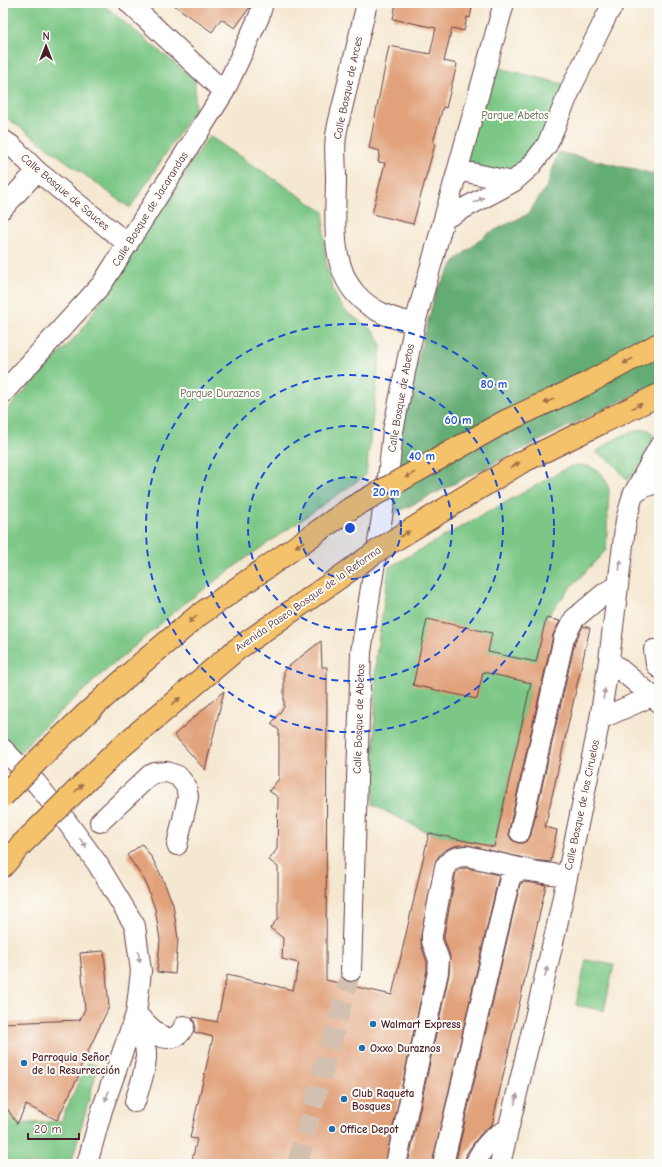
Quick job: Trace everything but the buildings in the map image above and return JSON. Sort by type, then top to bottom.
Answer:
[{"type":"main road","points":[[3,796],[92,708],[142,662],[199,614],[351,508],[504,422],[584,385],[659,344]]},
{"type":"main road","name":"Avenida Paseo Bosque de la Reforma","points":[[3,866],[21,845],[120,748],[236,650],[383,547],[520,463],[659,395]]},
{"type":"street","points":[[129,3],[224,92]]},
{"type":"street","name":"Calle Bosque de Jacarandas","points":[[3,393],[102,284],[224,92],[260,17],[263,3]]},
{"type":"street","name":"Calle Bosque de Arces","points":[[367,3],[336,136],[334,220],[337,247],[344,273],[356,294],[384,315],[415,323]]},
{"type":"street","name":"Calle Bosque de Abetos","points":[[351,971],[361,652],[388,478],[393,431],[415,323],[504,3]]},
{"type":"street","points":[[444,219],[513,182],[530,167],[547,145],[572,86],[614,3]]},
{"type":"street","name":"Calle Bosque de Sauces","points":[[3,140],[12,146],[37,171],[128,244]]},
{"type":"street","points":[[458,170],[513,182]]},
{"type":"street","points":[[3,208],[37,171]]},
{"type":"street","name":"Calle Bosque de los Ciruelos","points":[[500,1164],[556,930],[600,719],[609,660],[626,520],[633,495],[659,447]]},
{"type":"street","points":[[633,495],[648,485],[659,483]]},
{"type":"street","points":[[520,832],[564,638],[574,619],[606,592],[618,586]]},
{"type":"street","points":[[600,719],[655,699],[609,660]]},
{"type":"street","points":[[3,750],[37,784],[64,818],[97,863],[136,926],[140,971],[133,1020],[102,1110],[87,1164]]},
{"type":"street","points":[[100,822],[150,776],[155,773],[173,773],[183,780],[188,797],[177,845]]},
{"type":"street","points":[[396,1164],[438,972],[439,960],[432,941],[432,934],[445,867],[448,862],[457,856],[467,856],[528,870],[567,876]]},
{"type":"street","points":[[444,1164],[508,884],[510,878],[515,873],[528,870]]},
{"type":"street","points":[[133,1020],[161,1037],[166,1038],[176,1037],[182,1031],[184,1026]]},
{"type":"street","points":[[133,1020],[136,1030],[144,1041],[147,1053],[135,1102]]},
{"type":"street","points":[[475,1164],[484,1147],[493,1137],[508,1130]]},
{"type":"green space","points":[[3,3],[101,3],[195,80],[195,109],[130,208],[3,115]]},
{"type":"green space","name":"Parque Abetos","points":[[487,65],[572,86],[513,182],[458,170]]},
{"type":"green space","name":"Parque Duraznos","points":[[209,136],[324,212],[326,262],[333,288],[344,309],[371,329],[379,340],[381,347],[366,475],[249,556],[185,603],[96,679],[37,733],[3,771],[3,414],[81,331]]},
{"type":"green space","points":[[558,152],[659,175],[659,383],[561,430],[374,524],[436,291],[456,260],[487,234],[528,214],[548,184]]},
{"type":"green space","points":[[644,429],[649,430],[653,435],[650,448],[637,471],[627,480],[613,463],[596,452],[619,437]]},
{"type":"green space","points":[[577,465],[594,468],[602,475],[607,484],[609,490],[606,550],[570,588],[546,618],[494,847],[429,833],[373,805],[376,657],[389,567],[569,467]]},
{"type":"green space","points":[[586,960],[614,965],[604,1011],[576,1005]]},
{"type":"green space","points":[[87,1063],[98,1066],[71,1164],[3,1164],[3,1102],[17,1124],[61,1121]]},
{"type":"tunnel","points":[[297,1164],[351,971]]},
{"type":"place","name":"Walmart Express","points":[[373,1024]]},
{"type":"place","name":"Oxxo Duraznos","points":[[362,1048]]},
{"type":"place","name":"Parroquia Señor de la Resurrección","points":[[24,1063]]},
{"type":"place","name":"Club Raqueta Bosques","points":[[344,1099]]},
{"type":"place","name":"Office Depot","points":[[332,1129]]}]
